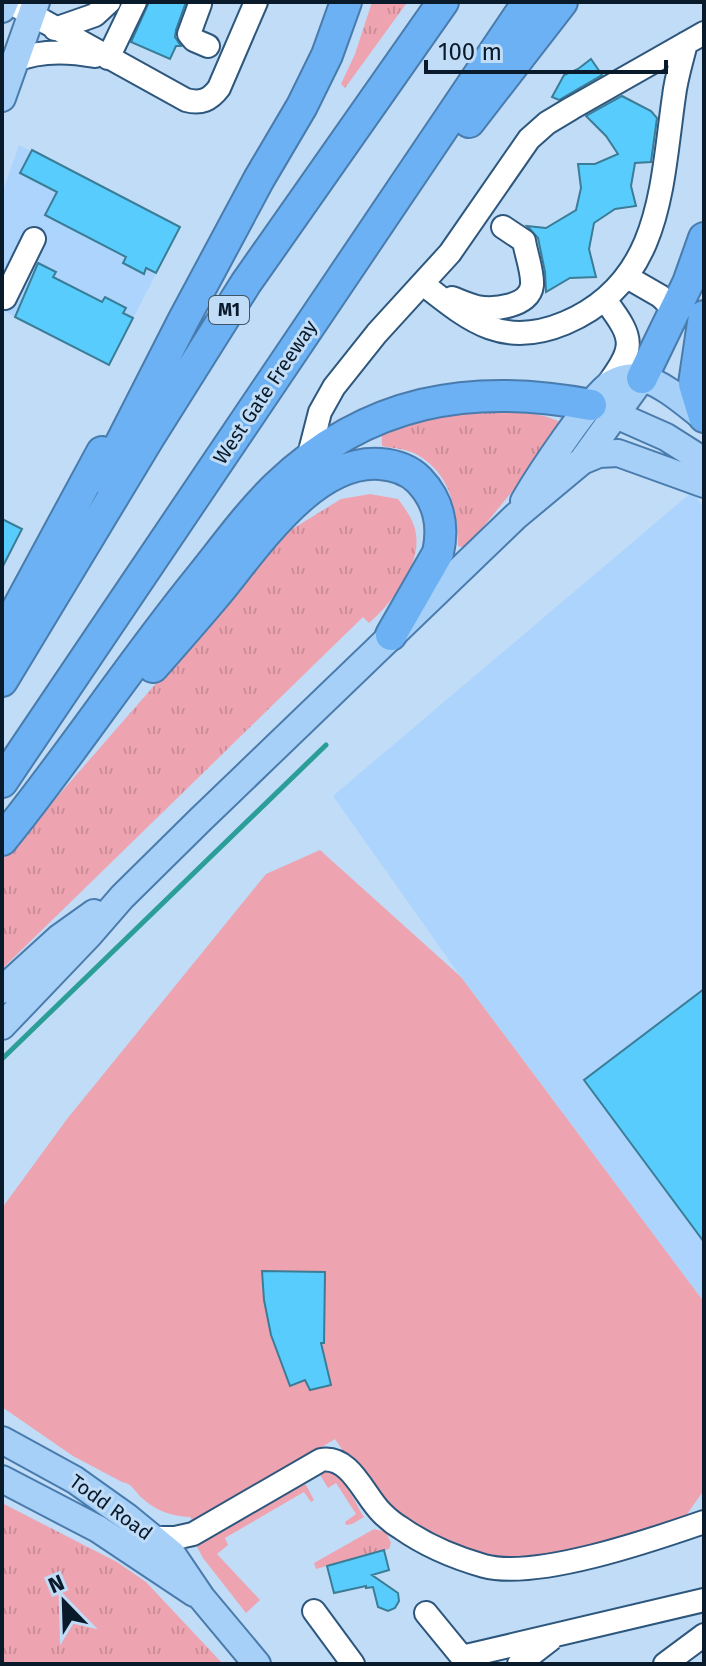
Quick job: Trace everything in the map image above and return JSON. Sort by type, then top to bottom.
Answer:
[{"type":"highway","points":[[33,629],[114,456],[317,75],[346,2]]},
{"type":"highway","name":"M1","points":[[2,681],[246,283],[443,2]]},
{"type":"highway","name":"West Gate Freeway","points":[[2,782],[528,2]]},
{"type":"highway","points":[[338,286],[562,2]]},
{"type":"highway","points":[[2,637],[87,480],[195,268],[237,196],[259,179]]},
{"type":"highway","points":[[704,238],[690,313],[694,384],[704,417]]},
{"type":"highway","points":[[642,378],[690,313]]},
{"type":"highway","points":[[2,840],[76,746],[141,652],[249,516],[308,459],[342,436],[381,418],[447,399],[501,394],[604,403]]},
{"type":"highway","points":[[76,746],[150,670],[269,530],[321,483],[345,468],[362,464],[388,464],[415,476],[433,499],[440,519],[438,553],[391,635]]},
{"type":"main road","points":[[2,9],[21,5],[14,61],[2,98]]},
{"type":"main road","points":[[516,516],[531,489],[604,403],[642,378],[658,385],[704,417]]},
{"type":"main road","points":[[582,461],[604,403]]},
{"type":"main road","points":[[604,403],[704,461]]},
{"type":"main road","points":[[2,1026],[122,897],[516,516],[582,461],[599,454],[618,453],[704,484]]},
{"type":"main road","points":[[2,990],[59,938],[122,897]]},
{"type":"main road","name":"Todd Road","points":[[2,1440],[75,1480],[153,1538],[183,1567],[201,1597],[257,1664]]},
{"type":"main road","name":"Todd Road","points":[[2,1479],[98,1529],[201,1597]]},
{"type":"street","points":[[55,29],[95,15],[109,2]]},
{"type":"street","points":[[108,58],[135,2]]},
{"type":"street","points":[[21,5],[55,29],[186,100],[206,100],[219,88],[256,2]]},
{"type":"street","points":[[200,4],[189,34],[194,40],[208,46]]},
{"type":"street","points":[[423,284],[477,324],[514,334],[560,326],[605,300],[627,277],[640,256],[656,214],[674,93],[695,38]]},
{"type":"street","points":[[308,459],[320,412],[334,387],[377,333],[450,253],[537,131],[695,38]]},
{"type":"street","points":[[14,61],[48,53],[108,58]]},
{"type":"street","points":[[451,298],[476,307],[495,308],[516,303],[528,294],[532,287],[524,241],[503,227]]},
{"type":"street","points":[[2,296],[5,298],[34,239]]},
{"type":"street","points":[[627,277],[690,313]]},
{"type":"street","points":[[604,403],[621,366],[629,338],[623,323],[605,300]]},
{"type":"street","points":[[153,1538],[186,1536],[199,1531],[328,1458],[345,1466],[379,1511],[401,1528],[437,1549],[487,1567],[536,1569],[704,1522]]},
{"type":"street","points":[[426,1613],[462,1657],[704,1600]]},
{"type":"street","points":[[314,1611],[353,1664]]},
{"type":"street","points":[[519,1664],[557,1635]]},
{"type":"street","points":[[665,1664],[704,1635]]},
{"type":"shaded area","points":[[19,145],[180,227],[109,365],[2,310],[2,194]]},
{"type":"shaded area","points":[[692,492],[704,508],[704,1302],[461,977],[333,796]]},
{"type":"green space","points":[[372,2],[406,4],[345,88],[341,84],[355,54]]},
{"type":"green space","points":[[482,412],[534,414],[564,424],[466,548],[458,546],[453,505],[444,481],[436,470],[414,453],[382,446],[382,432],[426,419]]},
{"type":"green space","points":[[370,494],[398,499],[409,515],[416,534],[414,559],[403,583],[387,605],[369,623],[363,617],[2,969],[2,860],[289,531],[341,499]]},
{"type":"green space","points":[[320,850],[461,977],[704,1302],[704,1490],[683,1520],[533,1560],[478,1554],[414,1526],[375,1498],[335,1439],[195,1524],[190,1517],[170,1514],[153,1506],[129,1484],[73,1456],[2,1407],[2,1208],[67,1119],[266,874]]},
{"type":"green space","points":[[322,1470],[342,1481],[364,1517],[346,1525],[345,1522],[356,1514],[336,1483],[328,1488],[319,1473]]},
{"type":"green space","points":[[299,1483],[306,1485],[314,1500],[311,1502],[304,1492],[225,1538],[228,1545],[217,1554],[260,1600],[246,1613],[195,1543]]},
{"type":"green space","points":[[2,1503],[117,1562],[146,1582],[223,1664],[2,1664]]},
{"type":"green space","points":[[374,1529],[386,1532],[391,1543],[389,1549],[316,1569],[314,1563]]},
{"type":"building","points":[[149,2],[186,2],[175,37],[181,46],[176,46],[170,59],[131,42]]},
{"type":"building","points":[[591,59],[602,75],[559,100],[552,97],[564,75]]},
{"type":"building","points":[[622,96],[651,111],[657,118],[651,162],[635,163],[631,186],[636,206],[615,209],[594,223],[589,249],[596,277],[570,278],[546,292],[538,238],[527,226],[546,228],[576,210],[581,188],[578,164],[595,164],[618,154],[606,136],[586,116]]},
{"type":"building","points":[[32,150],[180,227],[156,273],[146,268],[144,274],[123,263],[126,257],[45,215],[57,192],[20,173]]},
{"type":"building","points":[[38,263],[56,272],[53,277],[102,302],[105,297],[126,308],[123,313],[133,318],[109,365],[15,317]]},
{"type":"building","points":[[2,519],[22,529],[2,568]]},
{"type":"building","points":[[704,989],[704,1242],[584,1080]]},
{"type":"building","points":[[262,1271],[325,1272],[324,1343],[321,1343],[331,1385],[310,1390],[305,1380],[290,1386],[271,1335]]},
{"type":"building","points":[[384,1550],[389,1570],[372,1575],[398,1593],[399,1601],[395,1608],[388,1611],[378,1607],[373,1587],[334,1593],[327,1566]]},
{"type":"waterway","points":[[2,1059],[326,745]]}]
